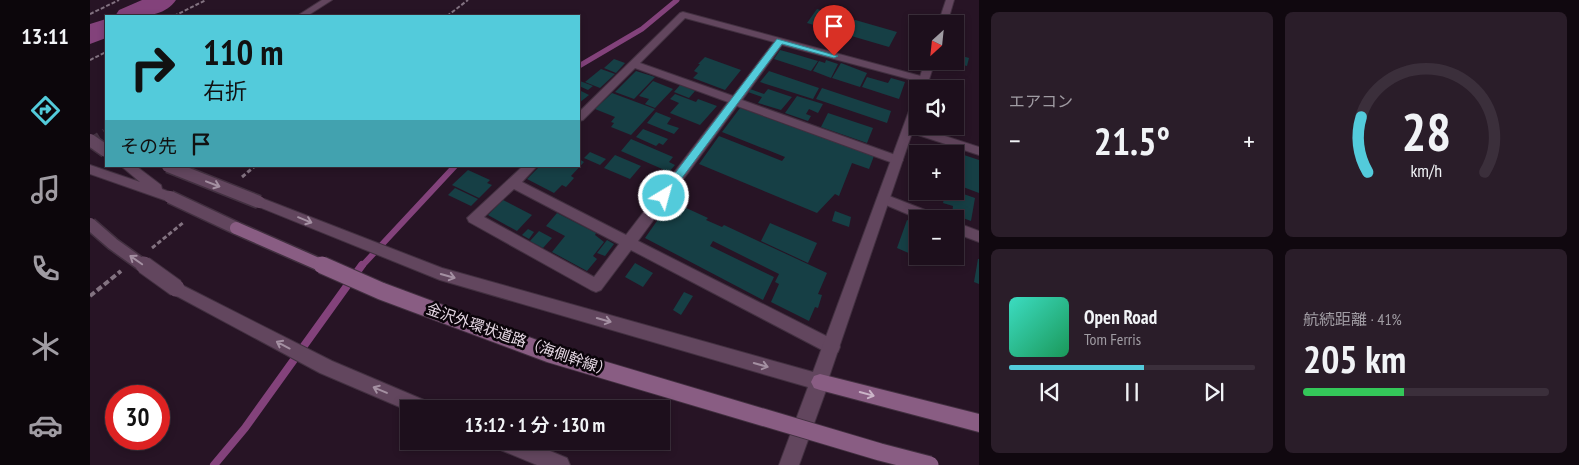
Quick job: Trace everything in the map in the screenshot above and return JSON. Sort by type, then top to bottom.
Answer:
[{"type":"main road","name":"金沢外環状道路（海側幹線）","points":[[236,228],[381,291],[550,354],[880,452],[930,465]]},
{"type":"main road","points":[[820,382],[979,423]]},
{"type":"street","points":[[303,15],[328,0]]},
{"type":"street","points":[[945,15],[950,0]]},
{"type":"street","points":[[580,117],[683,15],[780,41],[909,81]]},
{"type":"street","points":[[530,167],[474,218],[596,286],[780,41]]},
{"type":"street","points":[[633,64],[897,160]]},
{"type":"street","points":[[789,465],[909,128]]},
{"type":"street","points":[[931,135],[979,150]]},
{"type":"street","points":[[90,138],[105,142]]},
{"type":"street","points":[[90,138],[105,150]]},
{"type":"street","name":"金沢外環状道路（海側幹線）","points":[[128,167],[170,197],[236,228]]},
{"type":"street","points":[[171,167],[440,274],[820,382]]},
{"type":"street","points":[[90,169],[170,197]]},
{"type":"street","points":[[514,183],[832,347]]},
{"type":"street","points":[[884,199],[911,210]]},
{"type":"street","points":[[90,224],[113,244],[176,288],[326,367],[404,400]]},
{"type":"street","points":[[964,231],[979,237]]},
{"type":"street","points":[[524,450],[560,465]]},
{"type":"path","points":[[90,14],[119,0]]},
{"type":"path","points":[[176,15],[206,0]]},
{"type":"path","points":[[448,15],[468,0]]},
{"type":"path","points":[[90,60],[105,52]]},
{"type":"path","points":[[240,178],[255,167]]},
{"type":"path","points":[[150,249],[188,219]]},
{"type":"path","points":[[90,296],[128,266]]},
{"type":"building","points":[[817,9],[897,32],[889,47],[807,23]]},
{"type":"building","points":[[780,50],[818,61],[811,71],[774,59]]},
{"type":"building","points":[[705,57],[741,70],[725,90],[693,78],[698,73],[694,71],[700,64],[698,64]]},
{"type":"building","points":[[964,57],[969,58],[967,66],[964,65]]},
{"type":"building","points":[[614,59],[625,63],[616,73],[604,68]]},
{"type":"building","points":[[826,60],[838,64],[831,78],[813,71],[819,61],[825,63]]},
{"type":"building","points":[[841,63],[867,73],[860,87],[832,78]]},
{"type":"building","points":[[601,69],[615,74],[600,88],[585,82]]},
{"type":"building","points":[[636,71],[655,77],[634,99],[615,92]]},
{"type":"building","points":[[769,71],[819,88],[813,99],[760,82]]},
{"type":"building","points":[[867,77],[888,83],[891,78],[905,82],[899,99],[862,87]]},
{"type":"building","points":[[580,81],[593,86],[588,90],[580,86]]},
{"type":"building","points":[[653,81],[673,89],[655,108],[645,104],[649,99],[639,96]]},
{"type":"building","points":[[680,85],[695,91],[689,98],[674,92]]},
{"type":"building","points":[[822,88],[891,111],[887,123],[816,99]]},
{"type":"building","points":[[750,89],[764,94],[768,89],[792,97],[781,110],[758,103],[762,97],[748,92]]},
{"type":"building","points":[[580,90],[589,95],[580,102]]},
{"type":"building","points":[[612,93],[655,109],[631,135],[611,127],[614,123],[611,122],[615,117],[595,109]]},
{"type":"building","points":[[675,94],[696,102],[698,99],[717,106],[700,125],[670,113],[679,103],[670,99]]},
{"type":"building","points":[[797,96],[823,104],[818,113],[809,109],[806,114],[811,116],[808,121],[785,113]]},
{"type":"building","points":[[740,108],[874,156],[869,169],[852,163],[839,196],[835,194],[817,213],[699,164],[719,136],[782,161],[785,157],[722,132]]},
{"type":"building","points":[[656,112],[671,118],[667,124],[679,128],[674,134],[647,123]]},
{"type":"building","points":[[828,113],[873,128],[867,143],[821,127]]},
{"type":"building","points":[[643,129],[668,139],[663,145],[659,143],[656,146],[636,137]]},
{"type":"building","points":[[631,139],[673,157],[669,162],[675,165],[669,172],[621,151]]},
{"type":"building","points":[[590,152],[606,159],[600,165],[584,158]]},
{"type":"building","points":[[615,155],[641,166],[630,179],[604,168]]},
{"type":"building","points":[[964,155],[979,160],[979,193],[964,187]]},
{"type":"building","points":[[539,167],[579,167],[571,176],[574,178],[566,187],[562,185],[554,193],[527,179]]},
{"type":"building","points":[[468,170],[490,180],[487,183],[492,185],[479,198],[452,185]]},
{"type":"building","points":[[455,188],[478,199],[471,206],[448,195]]},
{"type":"building","points":[[964,194],[975,198],[971,221],[964,218],[964,210],[952,210],[953,206],[943,203],[944,200],[964,200]]},
{"type":"building","points":[[503,200],[532,215],[517,231],[488,215]]},
{"type":"building","points":[[671,201],[708,218],[706,220],[722,227],[724,225],[827,273],[818,294],[822,295],[818,308],[815,307],[809,321],[771,302],[779,284],[775,282],[779,274],[713,241],[710,246],[774,277],[763,300],[645,238]]},
{"type":"building","points":[[835,211],[851,217],[849,227],[832,221]]},
{"type":"building","points":[[557,213],[596,233],[595,235],[604,242],[593,256],[597,259],[587,271],[552,252],[565,236],[546,226]]},
{"type":"building","points":[[907,220],[909,221],[909,253],[897,248]]},
{"type":"building","points":[[770,223],[817,243],[808,263],[761,241]]},
{"type":"building","points":[[528,229],[534,232],[529,239],[522,235]]},
{"type":"building","points":[[539,231],[552,238],[543,248],[530,241]]},
{"type":"building","points":[[607,240],[614,244],[605,256],[597,253]]},
{"type":"building","points":[[979,259],[979,284],[974,282]]},
{"type":"building","points":[[635,263],[653,273],[643,287],[625,277]]},
{"type":"building","points":[[684,292],[693,296],[681,315],[673,310]]},
{"type":"waterway","points":[[131,15],[163,0]]},
{"type":"waterway","points":[[580,65],[642,29],[677,0]]},
{"type":"waterway","points":[[90,35],[105,28]]},
{"type":"waterway","points":[[361,267],[454,167]]},
{"type":"waterway","points":[[214,465],[245,428],[362,265]]},
{"type":"tunnel","points":[[90,144],[105,135]]},
{"type":"route","points":[[664,196],[780,41],[834,56]]}]
